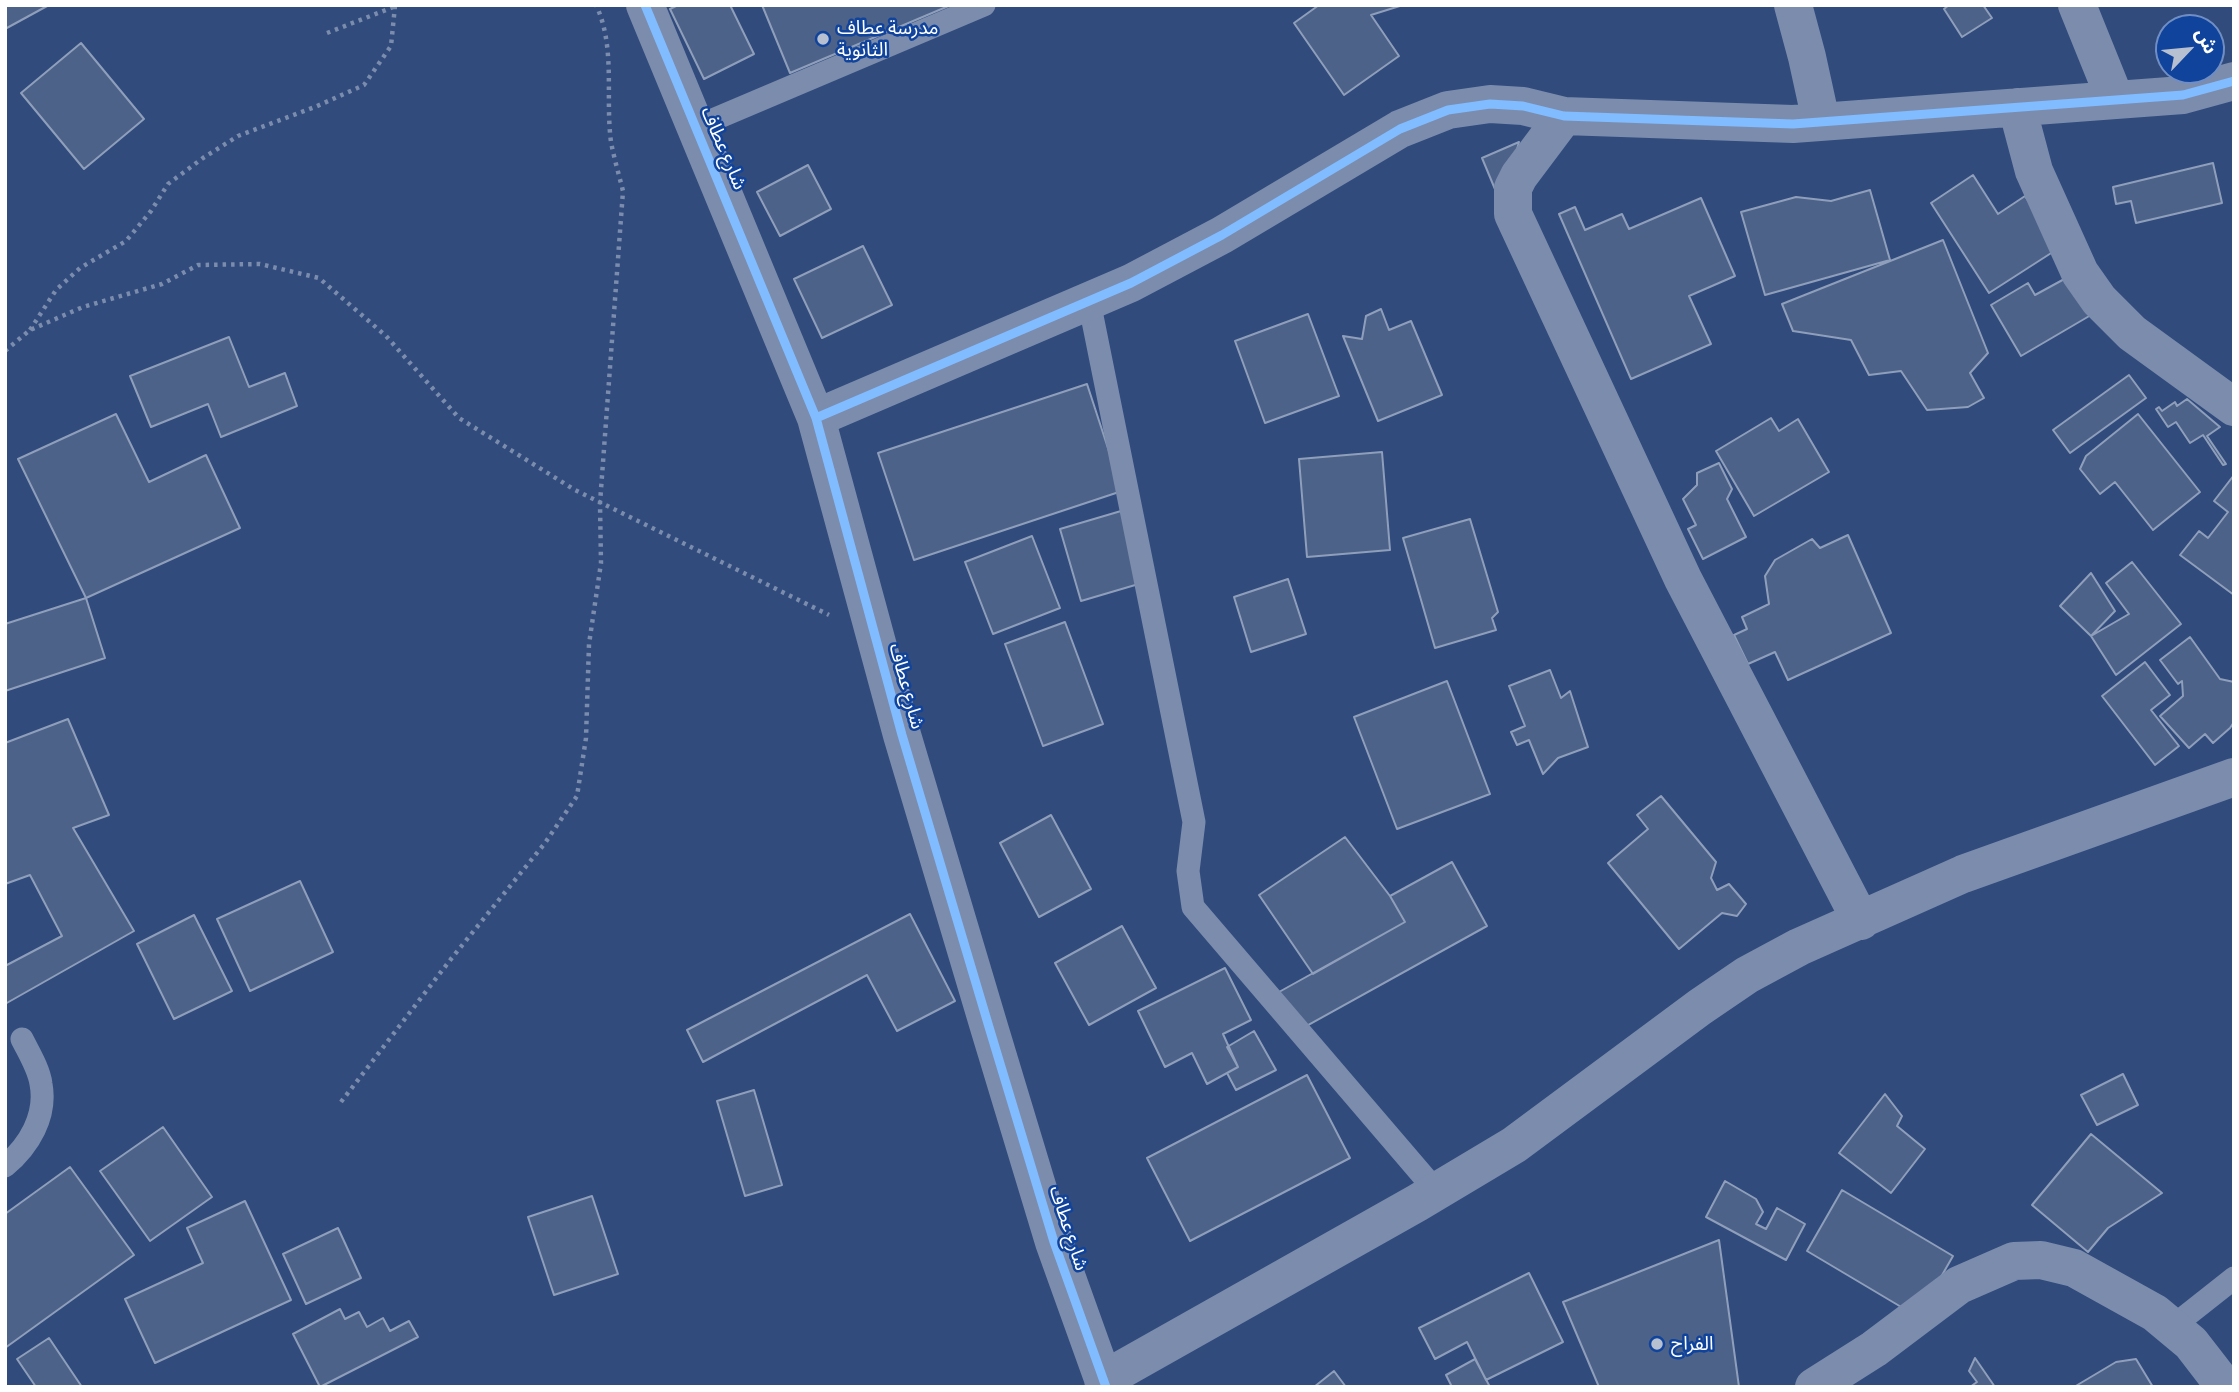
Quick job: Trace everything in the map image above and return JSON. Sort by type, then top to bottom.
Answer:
[{"type":"street","name":"شارع عطاف","points":[[645,5],[816,418],[906,748],[1050,1229],[1104,1383]]},
{"type":"street","points":[[1793,5],[1821,121]]},
{"type":"street","points":[[2077,5],[2115,99]]},
{"type":"street","points":[[816,418],[1131,283],[1222,235],[1401,129],[1448,110],[1501,105],[1523,106],[1564,116],[1793,124],[2183,95],[2234,81]]},
{"type":"street","points":[[2017,107],[2034,171],[2080,273],[2099,300],[2132,333],[2234,407]]},
{"type":"street","points":[[1564,116],[1519,176],[1513,188],[1513,214],[1684,579],[1861,921]]},
{"type":"street","points":[[1104,1383],[1514,1145],[1746,975],[1799,947],[1963,874],[2234,777]]},
{"type":"street","points":[[1814,1387],[1874,1349],[1959,1285],[2014,1261],[2041,1260],[2074,1268],[2155,1313],[2191,1343],[2225,1387]]},
{"type":"lane","points":[[696,127],[984,5]]},
{"type":"lane","points":[[1089,301],[1194,822],[1188,871],[1193,907],[1437,1192]]},
{"type":"lane","points":[[5,1166],[31,1139],[40,1115],[41,1085],[22,1039]]},
{"type":"lane","points":[[2172,1327],[2234,1278]]},
{"type":"path","points":[[341,1102],[545,843],[577,796],[586,738],[589,644],[601,563],[600,502],[622,191],[611,141],[603,21],[596,5]]},
{"type":"path","points":[[30,330],[56,290],[80,268],[126,241],[151,211],[168,184],[203,158],[237,136],[315,107],[364,85],[391,46],[396,6],[327,33]]},
{"type":"path","points":[[5,351],[30,330],[83,307],[162,284],[198,265],[260,264],[319,278],[386,336],[459,418],[575,490],[877,639]]},
{"type":"building","points":[[5,5],[49,5],[5,29]]},
{"type":"building","points":[[678,5],[730,5],[754,54],[704,79],[670,9]]},
{"type":"building","name":"مدرسة عطاف الثانوية","points":[[762,5],[951,5],[790,73]]},
{"type":"building","points":[[1319,5],[1403,5],[1371,15],[1399,56],[1344,95],[1294,23]]},
{"type":"building","points":[[1949,5],[1983,5],[1992,18],[1962,37],[1944,9]]},
{"type":"building","points":[[81,43],[144,119],[84,169],[21,93]]},
{"type":"building","points":[[1519,142],[1502,206],[1482,158]]},
{"type":"building","points":[[2213,163],[2222,203],[2136,223],[2131,201],[2116,204],[2113,187]]},
{"type":"building","points":[[808,165],[831,209],[780,236],[757,192]]},
{"type":"building","points":[[1973,175],[1998,214],[2025,196],[2059,248],[1989,293],[1931,203]]},
{"type":"building","points":[[1870,190],[1890,260],[1765,295],[1741,212],[1796,197],[1831,201]]},
{"type":"building","points":[[1701,198],[1735,276],[1689,296],[1711,344],[1631,379],[1559,214],[1575,207],[1585,230],[1622,214],[1629,229]]},
{"type":"building","points":[[1943,240],[1988,353],[1970,373],[1984,398],[1968,407],[1927,410],[1901,371],[1869,375],[1851,340],[1793,331],[1782,304]]},
{"type":"building","points":[[863,246],[892,305],[822,338],[794,279]]},
{"type":"building","points":[[2068,277],[2091,315],[2021,356],[1991,305],[2028,283],[2035,295]]},
{"type":"building","points":[[1381,309],[1389,330],[1411,321],[1442,395],[1378,421],[1343,336],[1362,339],[1366,316]]},
{"type":"building","points":[[1308,314],[1339,396],[1265,423],[1235,341]]},
{"type":"building","points":[[229,337],[249,387],[285,373],[297,406],[221,437],[208,404],[151,427],[130,376]]},
{"type":"building","points":[[2129,375],[2146,398],[2070,453],[2053,430]]},
{"type":"building","points":[[1087,384],[1122,491],[914,560],[878,453]]},
{"type":"building","points":[[2187,399],[2220,427],[2207,436],[2226,464],[2223,465],[2203,435],[2190,443],[2176,422],[2168,427],[2156,409],[2159,407],[2162,411],[2175,402],[2177,406]]},
{"type":"building","points":[[116,414],[149,482],[206,455],[240,528],[86,598],[18,459]]},
{"type":"building","points":[[2138,414],[2200,492],[2153,530],[2115,482],[2100,494],[2080,469],[2086,456]]},
{"type":"building","points":[[1771,418],[1779,431],[1798,419],[1829,472],[1754,516],[1716,451]]},
{"type":"building","points":[[1382,452],[1390,550],[1307,557],[1299,459]]},
{"type":"building","points":[[1719,463],[1732,489],[1727,499],[1746,537],[1703,559],[1688,529],[1696,525],[1683,499],[1697,485],[1697,473]]},
{"type":"building","points":[[2234,475],[2234,595],[2180,555],[2199,531],[2208,538],[2228,512],[2214,501]]},
{"type":"building","points":[[1121,511],[1142,583],[1081,601],[1060,529]]},
{"type":"building","points":[[1470,519],[1498,612],[1492,618],[1496,630],[1435,648],[1403,538]]},
{"type":"building","points":[[1848,535],[1891,633],[1788,680],[1775,652],[1748,664],[1734,635],[1747,629],[1742,617],[1769,604],[1765,576],[1775,560],[1812,539],[1820,548]]},
{"type":"building","points":[[1032,536],[1060,608],[993,634],[965,562]]},
{"type":"building","points":[[2132,562],[2181,624],[2116,675],[2091,636],[2129,614],[2106,583]]},
{"type":"building","points":[[2091,573],[2115,611],[2091,636],[2060,606]]},
{"type":"building","points":[[1288,579],[1306,634],[1251,652],[1234,597]]},
{"type":"building","points":[[86,598],[105,658],[5,691],[5,624]]},
{"type":"building","points":[[1065,622],[1103,724],[1043,746],[1005,644]]},
{"type":"building","points":[[2190,637],[2220,679],[2234,682],[2234,722],[2213,743],[2205,734],[2189,748],[2160,716],[2183,696],[2182,681],[2178,684],[2160,660]]},
{"type":"building","points":[[2145,662],[2170,695],[2151,710],[2179,746],[2155,765],[2102,696]]},
{"type":"building","points":[[1550,670],[1561,698],[1570,691],[1588,747],[1558,758],[1543,774],[1529,740],[1517,745],[1511,732],[1525,726],[1509,686]]},
{"type":"building","points":[[1447,681],[1490,794],[1397,829],[1354,717]]},
{"type":"building","points":[[68,719],[109,815],[73,828],[134,931],[5,1004],[5,966],[62,936],[30,875],[5,884],[5,743]]},
{"type":"building","points":[[1661,796],[1716,862],[1711,878],[1717,890],[1729,884],[1746,904],[1737,916],[1722,913],[1679,949],[1608,863],[1648,829],[1637,815]]},
{"type":"building","points":[[1051,815],[1091,889],[1039,917],[1000,843]]},
{"type":"building","points":[[1345,837],[1390,896],[1405,922],[1313,974],[1259,895]]},
{"type":"building","points":[[1452,862],[1487,926],[1299,1030],[1279,992],[1405,922],[1390,896]]},
{"type":"building","points":[[300,881],[333,952],[250,991],[217,919]]},
{"type":"building","points":[[910,914],[955,1001],[897,1031],[867,975],[703,1062],[687,1030]]},
{"type":"building","points":[[194,915],[232,991],[174,1019],[137,944]]},
{"type":"building","points":[[1122,926],[1156,988],[1089,1025],[1055,963]]},
{"type":"building","points":[[1225,968],[1251,1020],[1223,1034],[1238,1067],[1207,1084],[1192,1053],[1165,1067],[1138,1011]]},
{"type":"building","points":[[1254,1031],[1276,1070],[1236,1090],[1227,1073],[1238,1067],[1227,1047]]},
{"type":"building","points":[[2123,1074],[2138,1105],[2097,1125],[2081,1095]]},
{"type":"building","points":[[1307,1075],[1350,1158],[1190,1241],[1147,1158]]},
{"type":"building","points":[[754,1090],[782,1185],[745,1196],[717,1101]]},
{"type":"building","points":[[1885,1094],[1902,1116],[1897,1126],[1925,1149],[1891,1193],[1839,1153]]},
{"type":"building","points":[[163,1127],[212,1197],[150,1241],[100,1171]]},
{"type":"building","points":[[2091,1134],[2162,1193],[2108,1228],[2088,1252],[2032,1205]]},
{"type":"building","points":[[70,1167],[134,1255],[5,1348],[5,1214]]},
{"type":"building","points":[[1725,1181],[1756,1199],[1763,1212],[1756,1224],[1766,1229],[1777,1208],[1805,1224],[1786,1260],[1706,1217]]},
{"type":"building","points":[[1842,1190],[1953,1256],[1918,1317],[1807,1251]]},
{"type":"building","points":[[592,1196],[618,1274],[554,1295],[528,1217]]},
{"type":"building","points":[[245,1201],[291,1300],[155,1363],[125,1299],[203,1263],[187,1228]]},
{"type":"building","points":[[338,1228],[361,1278],[306,1304],[283,1254]]},
{"type":"building","name":"الفراح","points":[[1719,1240],[1739,1387],[1599,1387],[1563,1302]]},
{"type":"building","points":[[1529,1273],[1563,1342],[1486,1380],[1467,1342],[1435,1359],[1419,1328]]},
{"type":"building","points":[[340,1309],[345,1319],[359,1312],[367,1327],[383,1318],[390,1331],[409,1321],[418,1337],[320,1387],[293,1334]]},
{"type":"building","points":[[49,1338],[82,1387],[36,1387],[17,1359]]},
{"type":"building","points":[[1975,1358],[1995,1387],[1970,1387],[1977,1382],[1969,1371]]},
{"type":"building","points":[[1475,1359],[1490,1387],[1449,1387],[1451,1385],[1446,1375]]},
{"type":"building","points":[[2136,1359],[2153,1387],[2074,1387],[2116,1362]]},
{"type":"building","points":[[1334,1371],[1346,1387],[1314,1387]]},
{"type":"cycle path","points":[[645,5],[816,418],[902,735],[989,1027],[1054,1242],[1106,1387]]},
{"type":"cycle path","points":[[816,418],[1131,283],[1222,235],[1400,129],[1448,110],[1490,104],[1523,106],[1564,116],[1793,124],[2183,95],[2234,81]]},
{"type":"place","name":"مدرسة عطاف الثانوية","points":[[823,39]]},
{"type":"place","name":"الفراح","points":[[1657,1344]]}]
